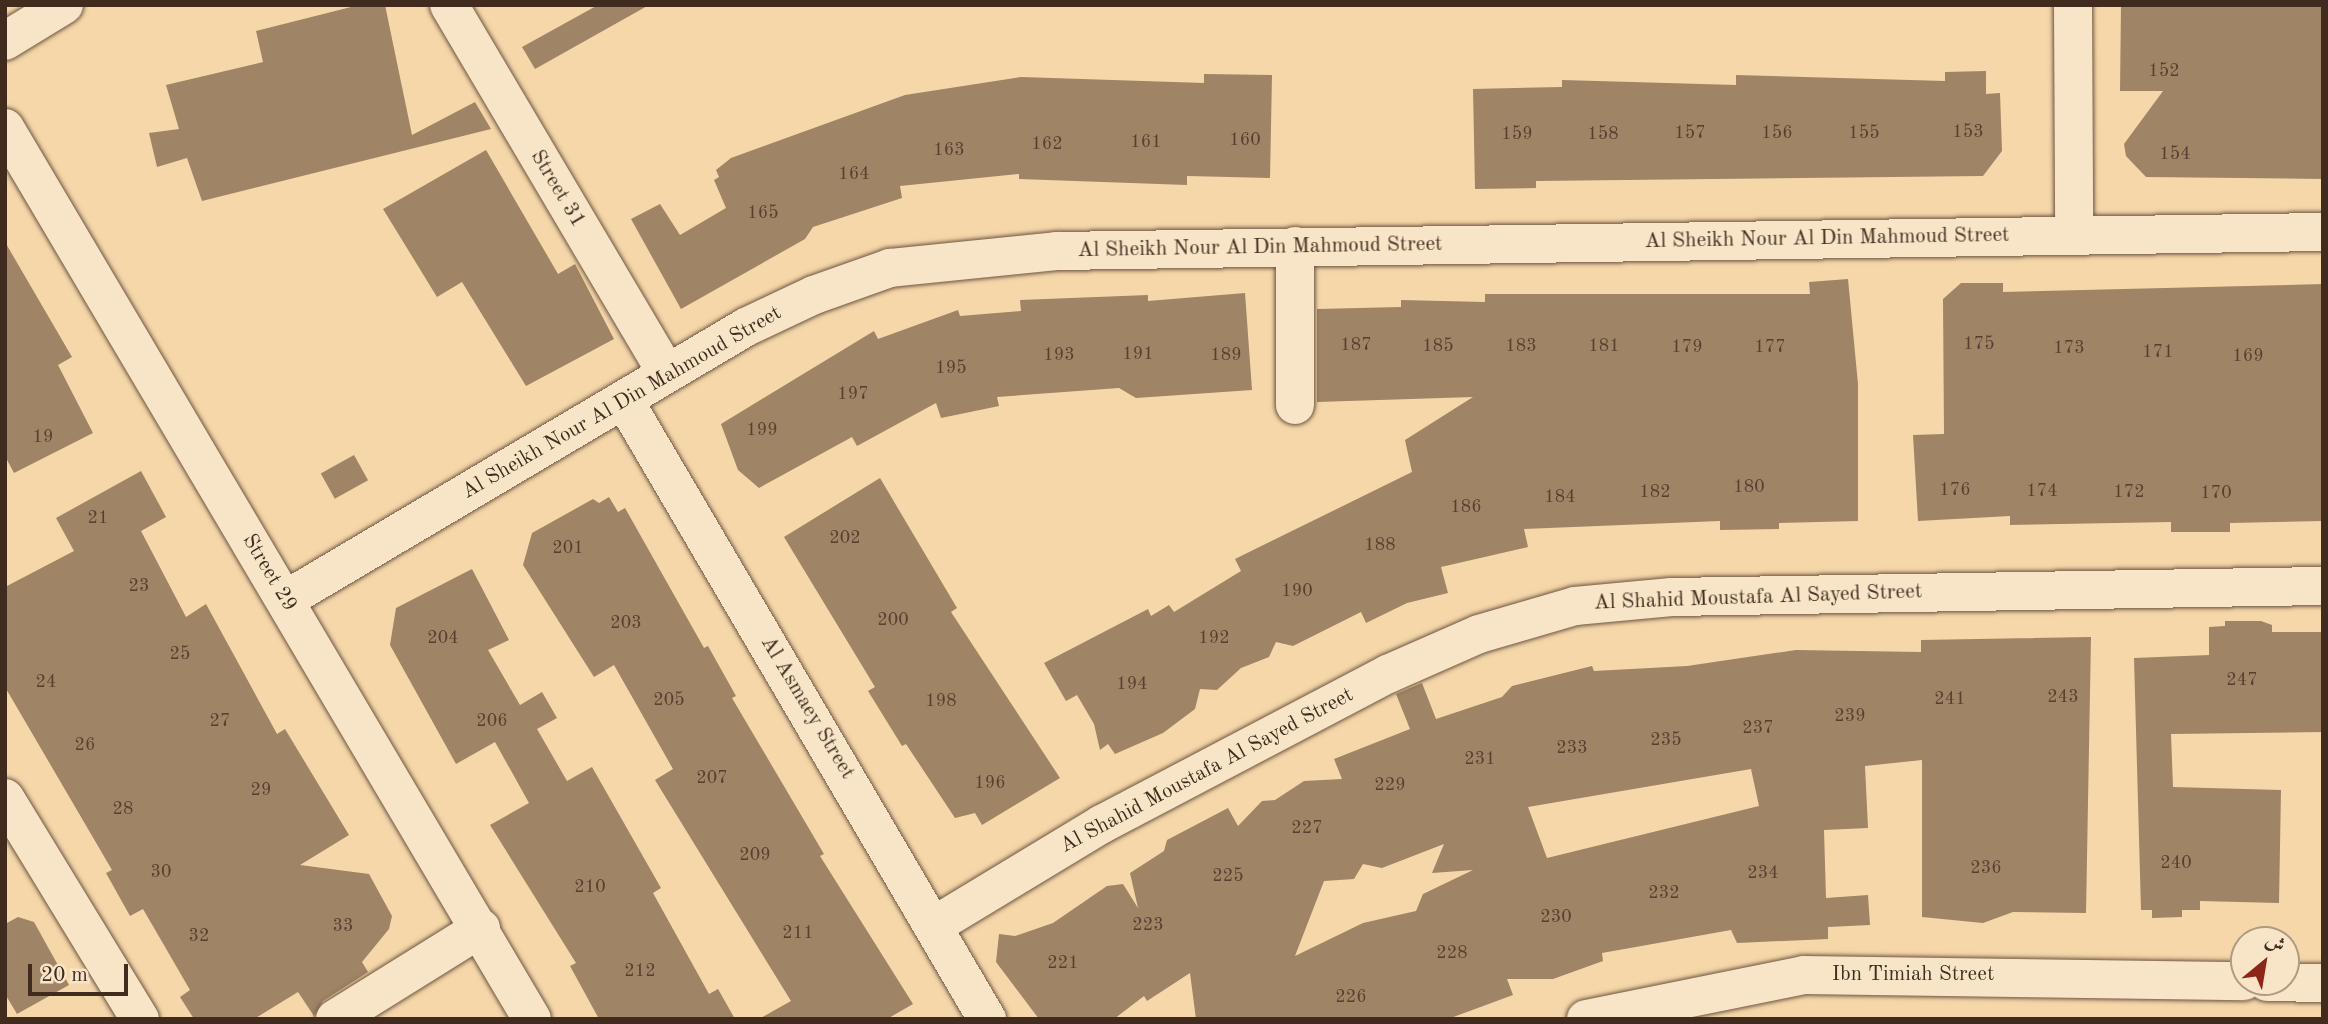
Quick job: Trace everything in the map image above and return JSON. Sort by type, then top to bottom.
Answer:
[{"type":"street","points":[[5,41],[64,5]]},
{"type":"street","name":"Street 31","points":[[449,5],[667,373]]},
{"type":"street","points":[[2073,5],[2074,233]]},
{"type":"street","name":"Street 29","points":[[5,128],[533,1019]]},
{"type":"street","name":"Al Sheikh Nour Al Din Mahmoud Street","points":[[285,600],[667,373],[814,295],[890,268],[983,255],[1295,246],[2074,233],[2323,232]]},
{"type":"street","points":[[1295,246],[1295,405]]},
{"type":"street","name":"Al Asmaey Street","points":[[624,400],[935,925],[987,1019]]},
{"type":"street","name":"Al Shahid Moustafa Al Sayed Street","points":[[935,925],[1102,824],[1388,674],[1479,634],[1575,606],[1672,597],[2323,586]]},
{"type":"street","points":[[5,798],[15,839],[140,1019]]},
{"type":"street","points":[[335,1019],[481,928]]},
{"type":"street","name":"Ibn Timiah Street","points":[[1586,1019],[1804,975],[2230,981]]},
{"type":"street","points":[[2300,983],[2323,983]]},
{"type":"building","points":[[359,5],[385,5],[412,135],[475,102],[491,129],[202,201],[187,158],[157,167],[149,133],[179,129],[166,85],[263,62],[256,31]]},
{"type":"building","points":[[598,5],[649,5],[535,69],[522,47]]},
{"type":"building","points":[[2121,5],[2323,5],[2323,179],[2146,177],[2126,156],[2124,144],[2163,91],[2120,91]]},
{"type":"building","points":[[1986,71],[1986,94],[2000,93],[2002,151],[1983,176],[1536,181],[1536,188],[1475,189],[1473,89],[1562,87],[1562,80],[1736,85],[1736,75],[1945,81],[1945,72]]},
{"type":"building","points":[[1204,74],[1272,75],[1270,178],[1187,176],[1187,185],[1019,179],[1019,174],[900,186],[902,198],[813,227],[805,239],[681,309],[631,219],[660,204],[680,235],[726,208],[714,180],[719,177],[716,170],[731,158],[905,95],[1021,77],[1204,83]]},
{"type":"building","points":[[486,150],[558,274],[575,264],[614,339],[526,386],[462,282],[437,297],[383,209]]},
{"type":"building","points":[[5,242],[72,357],[58,365],[93,433],[14,473],[5,456]]},
{"type":"building","points":[[1848,279],[1858,384],[1858,521],[1779,523],[1779,529],[1720,530],[1720,521],[1524,529],[1528,547],[1441,567],[1448,593],[1407,603],[1366,623],[1361,612],[1293,646],[1276,642],[1269,657],[1241,668],[1217,690],[1200,689],[1195,709],[1163,733],[1115,754],[1108,744],[1100,750],[1094,724],[1077,695],[1066,701],[1044,663],[1148,609],[1151,616],[1169,605],[1174,612],[1241,571],[1235,559],[1412,472],[1405,440],[1473,397],[1317,402],[1317,309],[1401,307],[1401,300],[1485,302],[1485,294],[1810,294],[1809,282]]},
{"type":"building","points":[[1961,283],[2003,283],[2003,292],[2323,284],[2323,521],[2230,523],[2230,532],[2171,532],[2171,522],[2010,525],[2010,516],[1918,521],[1913,435],[1944,434],[1943,299]]},
{"type":"building","points":[[1245,293],[1252,390],[1136,398],[1119,388],[997,397],[999,406],[941,418],[936,403],[857,446],[852,437],[759,488],[738,470],[721,424],[874,331],[878,339],[958,310],[960,316],[1021,311],[1020,300],[1148,295],[1148,301]]},
{"type":"building","points":[[354,455],[368,480],[335,499],[321,473]]},
{"type":"building","points":[[141,471],[166,517],[141,531],[186,617],[206,604],[277,734],[285,729],[349,835],[300,865],[369,874],[392,916],[389,929],[362,962],[368,972],[323,1001],[314,1016],[298,992],[254,1019],[194,1019],[180,997],[190,990],[143,909],[130,916],[106,873],[112,870],[5,687],[5,587],[74,551],[56,518]]},
{"type":"building","points":[[880,478],[957,608],[951,612],[1060,778],[982,825],[975,813],[955,818],[906,744],[902,746],[868,691],[875,687],[784,537]]},
{"type":"building","points":[[609,497],[618,512],[625,508],[704,648],[708,646],[736,696],[732,698],[824,854],[820,856],[913,1004],[887,1019],[759,1019],[791,1001],[655,780],[673,769],[614,665],[594,677],[523,565],[532,533],[593,499],[599,503]]},
{"type":"building","points":[[472,569],[509,640],[488,650],[520,705],[542,692],[557,718],[537,729],[567,781],[592,767],[661,888],[653,893],[709,994],[718,989],[735,1019],[599,1019],[570,966],[576,963],[490,825],[529,803],[495,742],[456,764],[390,645],[396,608]]},
{"type":"building","points":[[2225,621],[2261,621],[2272,625],[2272,632],[2323,632],[2323,732],[2171,734],[2173,787],[2281,790],[2279,903],[2200,901],[2200,910],[2182,910],[2182,917],[2152,918],[2152,910],[2141,910],[2134,658],[2209,655],[2209,627],[2225,626]]},
{"type":"building","points":[[2091,637],[2086,913],[2013,912],[1983,923],[1922,917],[1922,760],[1865,766],[1868,828],[1824,830],[1826,898],[1868,895],[1870,925],[1828,927],[1828,939],[1737,943],[1731,930],[1602,953],[1603,961],[1553,979],[1507,979],[1513,995],[1448,1019],[1196,1019],[1190,973],[1147,1001],[1144,996],[1114,1019],[1039,1019],[996,962],[999,934],[1015,936],[1053,923],[1107,886],[1123,884],[1138,908],[1130,873],[1164,851],[1167,840],[1228,808],[1238,826],[1262,801],[1275,800],[1304,781],[1342,779],[1334,759],[1410,729],[1396,694],[1422,683],[1436,719],[1502,697],[1512,686],[1592,666],[1594,671],[1687,666],[1796,650],[1921,652],[1921,640]],"holes":[[[1751,769],[1759,806],[1547,858],[1528,807]],[[1444,844],[1432,873],[1473,870],[1423,894],[1416,911],[1363,923],[1295,956],[1324,881],[1354,879],[1363,864],[1382,868]]]},
{"type":"building","points":[[18,917],[34,922],[69,985],[17,1014],[5,994],[5,924]]}]
